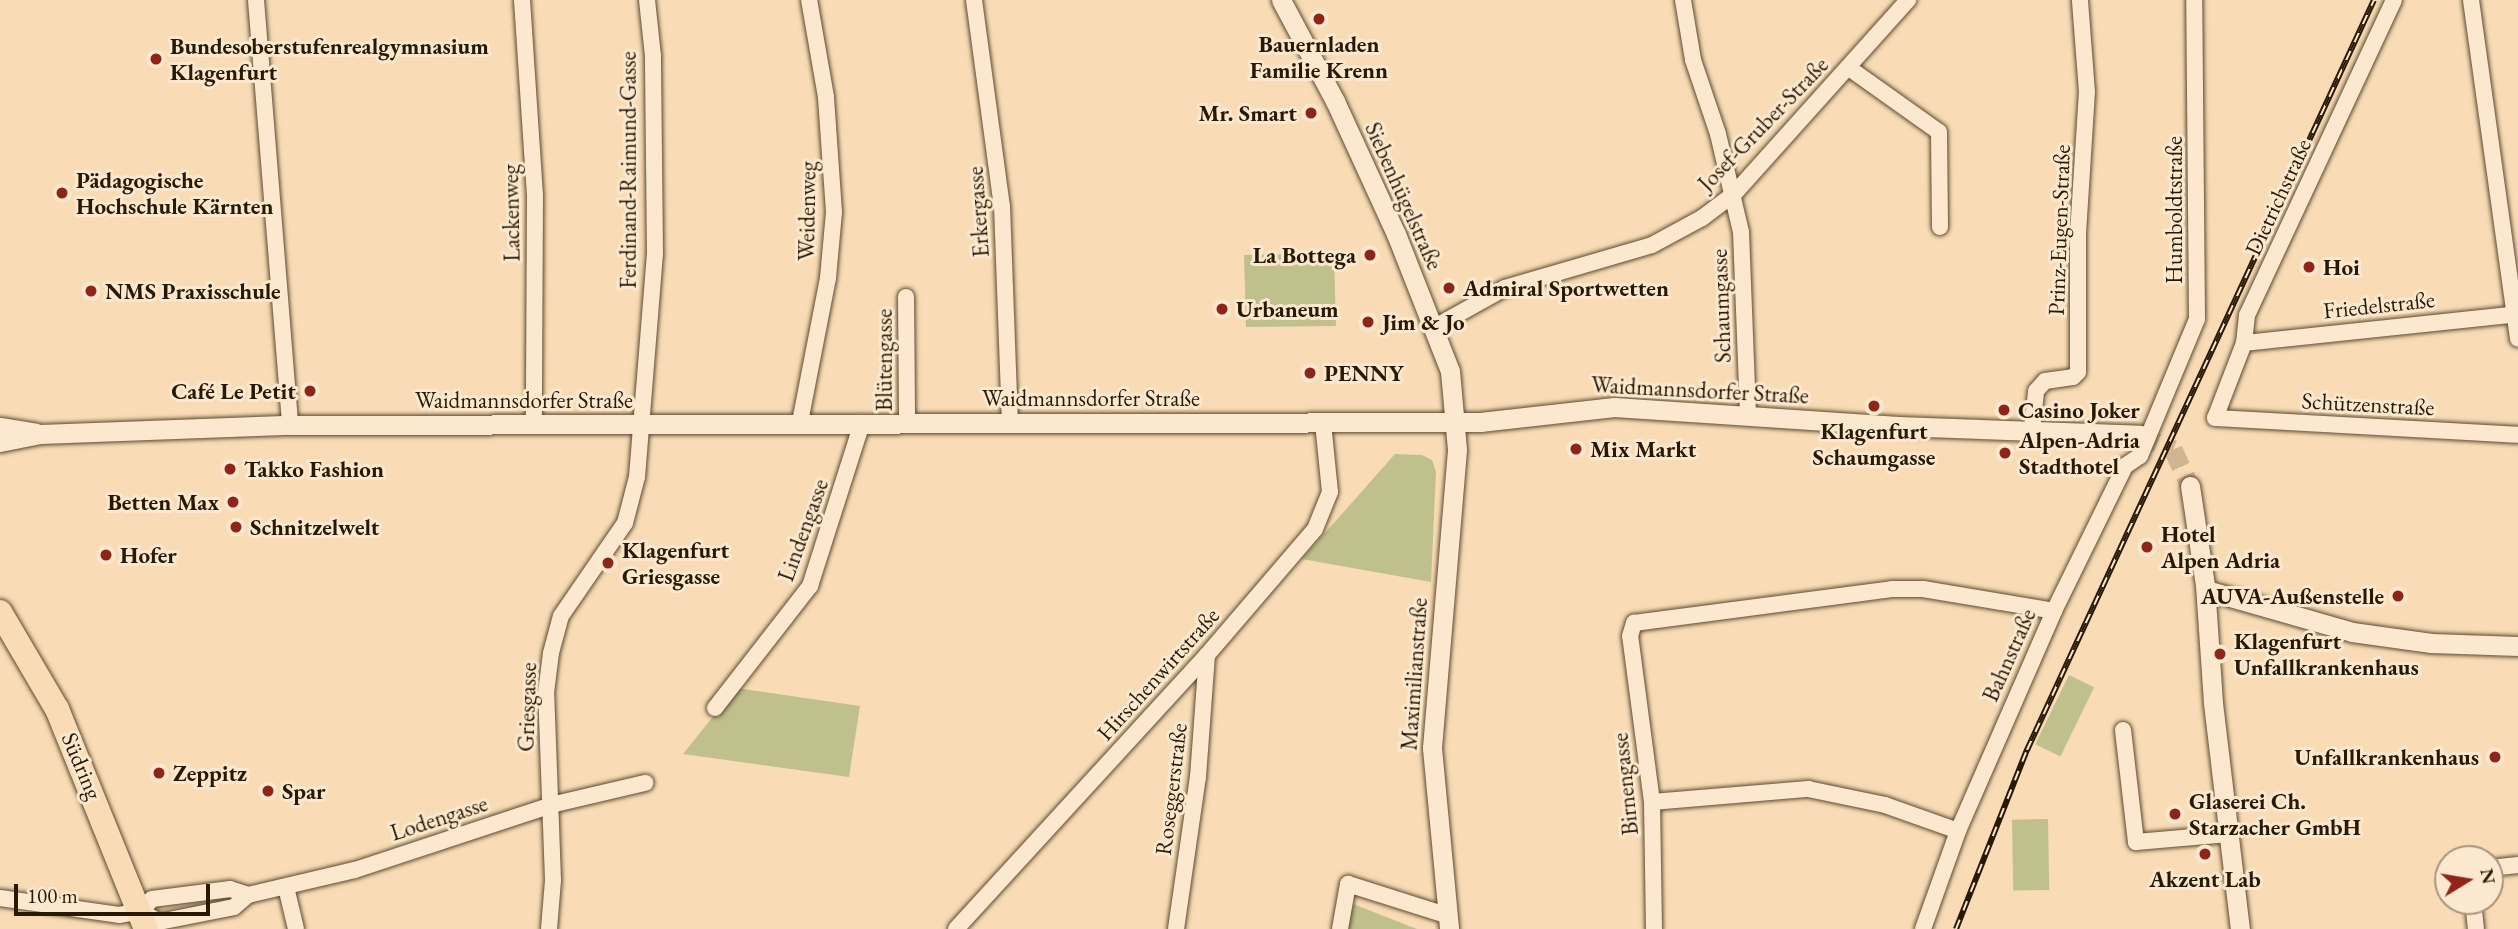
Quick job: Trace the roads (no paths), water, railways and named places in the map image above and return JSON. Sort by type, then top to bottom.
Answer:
[{"type":"main road","name":"Südring","points":[[0,612],[57,709],[143,920]]},
{"type":"street","points":[[256,0],[290,425]]},
{"type":"street","name":"Lackenweg","points":[[522,0],[535,196],[534,425]]},
{"type":"street","name":"Ferdinand-Raimund-Gasse","points":[[640,424],[655,254],[653,56],[647,0]]},
{"type":"street","name":"Weidenweg","points":[[800,422],[828,278],[834,212],[826,97],[809,0]]},
{"type":"street","name":"Erkergasse","points":[[974,0],[1002,206],[1010,421]]},
{"type":"street","name":"Siebenhügelstraße","points":[[1281,0],[1335,101],[1435,327],[1450,371],[1457,422]]},
{"type":"street","name":"Schaumgasse","points":[[1683,0],[1693,60],[1734,194],[1741,232],[1748,417]]},
{"type":"street","name":"Josef-Gruber-Straße","points":[[1435,327],[1505,288],[1651,245],[1702,218],[1734,194],[1908,0]]},
{"type":"street","name":"Prinz-Eugen-Straße","points":[[2032,430],[2036,391],[2045,381],[2073,377],[2078,372],[2078,234],[2087,92],[2080,0]]},
{"type":"street","name":"Humboldtstraße","points":[[2160,413],[2197,319],[2194,0]]},
{"type":"street","name":"Dietrichstraße","points":[[2215,418],[2244,343],[2247,315],[2394,0]]},
{"type":"street","points":[[2471,0],[2517,314],[2518,339]]},
{"type":"street","points":[[1849,68],[1939,132],[1940,227]]},
{"type":"street","name":"Blütengasse","points":[[906,297],[907,423]]},
{"type":"street","name":"Friedelstraße","points":[[2244,343],[2517,314]]},
{"type":"street","name":"Waidmannsdorfer Straße","points":[[0,442],[40,434],[290,425],[1010,421],[1457,422],[1587,407],[2140,435]]},
{"type":"street","name":"Bahnstraße","points":[[1923,929],[1958,831],[2053,611],[2125,466],[2140,456],[2160,413]]},
{"type":"street","name":"Schützenstraße","points":[[2215,418],[2518,435]]},
{"type":"street","name":"Hirschenwirtstraße","points":[[956,929],[1208,655],[1325,512],[1330,471],[1323,422]]},
{"type":"street","name":"Maximilianstraße","points":[[1447,922],[1435,814],[1433,720],[1457,422]]},
{"type":"street","name":"Lindengasse","points":[[715,708],[810,586],[862,423]]},
{"type":"street","name":"Griesgasse","points":[[549,929],[551,805],[546,693],[551,653],[561,615],[625,523],[637,477],[640,424]]},
{"type":"street","name":"Waidmannsdorfer Straße","points":[[0,427],[40,434]]},
{"type":"street","points":[[2190,486],[2206,590],[2229,834],[2241,929]]},
{"type":"street","name":"Birnengasse","points":[[1654,929],[1652,802],[1630,636],[1638,621],[1892,589],[1923,589],[2053,611]]},
{"type":"street","points":[[2206,590],[2352,632],[2431,643],[2518,646]]},
{"type":"street","name":"Roseggerstraße","points":[[1176,929],[1198,777],[1208,655]]},
{"type":"street","points":[[2123,730],[2136,842],[2229,834]]},
{"type":"street","name":"Lodengasse","points":[[0,898],[159,922],[234,907],[248,895],[355,870],[551,805],[645,783]]},
{"type":"street","points":[[1652,802],[1808,789],[1885,805],[1958,831]]},
{"type":"street","points":[[1340,929],[1348,884],[1447,922]]},
{"type":"street","points":[[286,887],[296,929]]},
{"type":"street","name":"Lodengasse","points":[[143,920],[152,899],[230,889],[248,895]]},
{"type":"tunnel","points":[[2140,435],[2173,449],[2190,486]]},
{"type":"railway","points":[[1956,929],[2027,750],[2374,0]]},
{"type":"place","name":"Bauernladen Familie Krenn","points":[[1319,19]]},
{"type":"place","name":"Bundesoberstufenrealgymnasium Klagenfurt","points":[[156,59]]},
{"type":"place","name":"Mr. Smart","points":[[1311,113]]},
{"type":"place","name":"Pädagogische Hochschule Kärnten","points":[[62,193]]},
{"type":"place","name":"La Bottega","points":[[1370,255]]},
{"type":"place","name":"Hoi","points":[[2309,267]]},
{"type":"place","name":"Admiral Sportwetten","points":[[1449,288]]},
{"type":"place","name":"NMS Praxisschule","points":[[91,291]]},
{"type":"place","name":"Urbaneum","points":[[1222,309]]},
{"type":"place","name":"Jim & Jo","points":[[1368,322]]},
{"type":"place","name":"PENNY","points":[[1310,373]]},
{"type":"place","name":"Café Le Petit","points":[[310,391]]},
{"type":"place","name":"Klagenfurt Schaumgasse","points":[[1874,406]]},
{"type":"place","name":"Casino Joker","points":[[2004,410]]},
{"type":"place","name":"Mix Markt","points":[[1576,449]]},
{"type":"place","name":"Alpen-Adria Stadthotel","points":[[2005,453]]},
{"type":"place","name":"Takko Fashion","points":[[230,469]]},
{"type":"place","name":"Betten Max","points":[[233,502]]},
{"type":"place","name":"Schnitzelwelt","points":[[236,527]]},
{"type":"place","name":"Hotel Alpen Adria","points":[[2147,547]]},
{"type":"place","name":"Hofer","points":[[106,555]]},
{"type":"place","name":"Klagenfurt Griesgasse","points":[[608,563]]},
{"type":"place","name":"AUVA-Außenstelle","points":[[2398,596]]},
{"type":"place","name":"Klagenfurt Unfallkrankenhaus","points":[[2220,654]]},
{"type":"place","name":"Unfallkrankenhaus","points":[[2495,757]]},
{"type":"place","name":"Zeppitz","points":[[159,773]]},
{"type":"place","name":"Spar","points":[[268,791]]},
{"type":"place","name":"Glaserei Ch. Starzacher GmbH","points":[[2175,814]]},
{"type":"place","name":"Akzent Lab","points":[[2205,854]]}]
